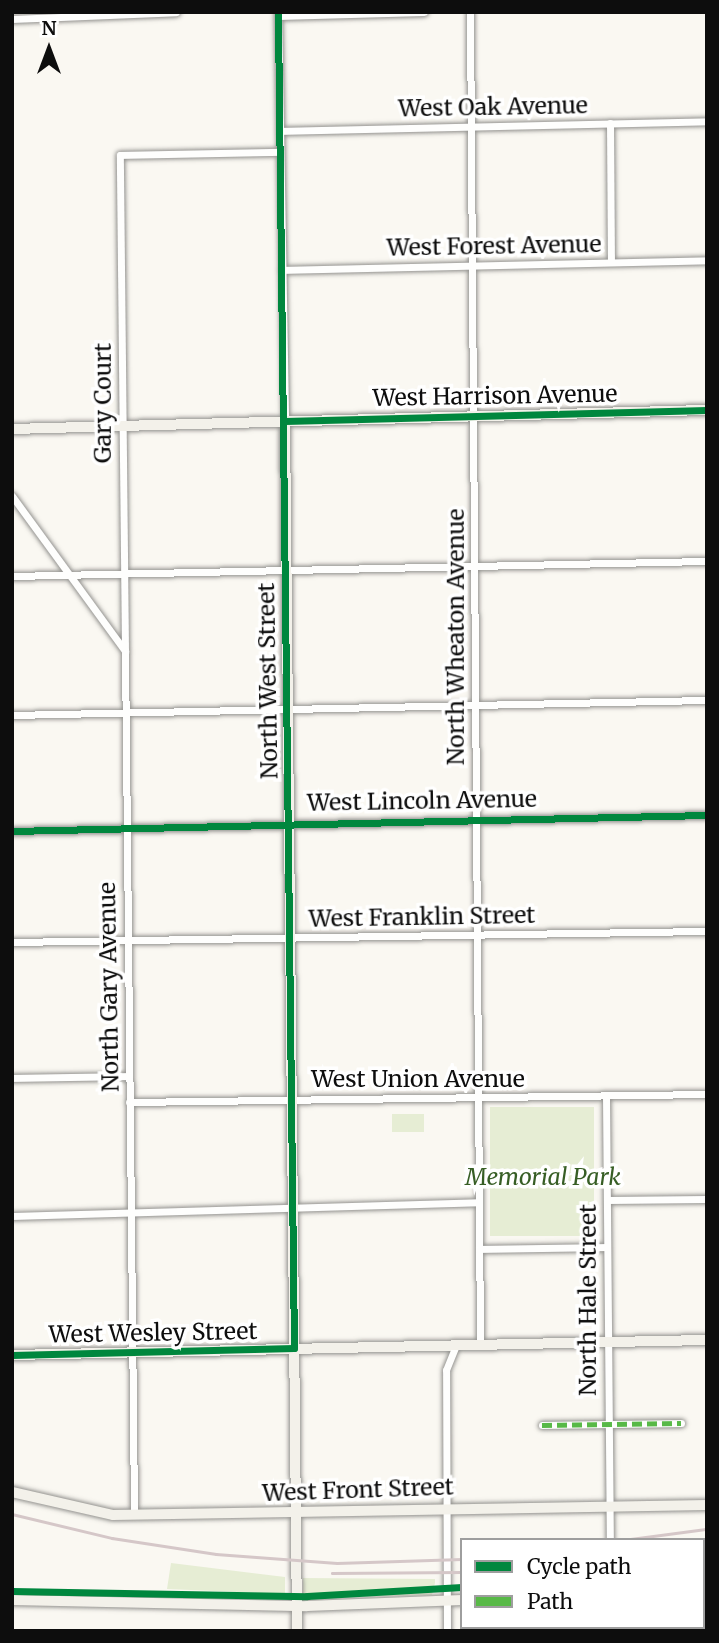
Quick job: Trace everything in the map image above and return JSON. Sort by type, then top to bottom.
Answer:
[{"type":"street","points":[[12,19],[176,12]]},
{"type":"street","points":[[278,14],[424,12]]},
{"type":"street","name":"North Wheaton Avenue","points":[[470,12],[480,1345]]},
{"type":"street","name":"North West Street","points":[[278,14],[298,1631]]},
{"type":"street","name":"West Oak Avenue","points":[[280,131],[707,121]]},
{"type":"street","points":[[610,123],[611,262]]},
{"type":"street","name":"Gary Court","points":[[125,651],[120,155],[280,152]]},
{"type":"street","name":"West Forest Avenue","points":[[282,270],[707,260]]},
{"type":"street","name":"West Harrison Avenue","points":[[12,429],[707,410]]},
{"type":"street","points":[[12,496],[125,651]]},
{"type":"street","points":[[12,576],[707,561]]},
{"type":"street","name":"North Gary Avenue","points":[[125,651],[134,1514]]},
{"type":"street","points":[[12,715],[707,700]]},
{"type":"street","name":"West Lincoln Avenue","points":[[12,831],[476,818],[707,815]]},
{"type":"street","name":"West Franklin Street","points":[[12,943],[707,931]]},
{"type":"street","points":[[12,1078],[129,1076]]},
{"type":"street","name":"West Union Avenue","points":[[129,1102],[707,1094]]},
{"type":"street","name":"North Hale Street","points":[[606,1096],[606,1342],[610,1538]]},
{"type":"street","points":[[607,1200],[707,1199]]},
{"type":"street","points":[[12,1216],[479,1202]]},
{"type":"street","points":[[480,1249],[606,1247]]},
{"type":"street","name":"West Wesley Street","points":[[12,1355],[707,1340]]},
{"type":"street","points":[[447,1631],[446,1370],[456,1345]]},
{"type":"street","points":[[542,1425],[681,1423]]},
{"type":"street","name":"West Front Street","points":[[12,1492],[99,1514],[707,1505]]},
{"type":"street","points":[[12,1600],[297,1605],[460,1600]]},
{"type":"green space","name":"Memorial Park","points":[[490,1107],[594,1107],[594,1236],[490,1236]]},
{"type":"green space","points":[[392,1114],[424,1114],[424,1132],[392,1132]]},
{"type":"green space","points":[[171,1563],[285,1577],[285,1594],[167,1589]]},
{"type":"green space","points":[[303,1578],[435,1579],[435,1583],[432,1595],[311,1598],[311,1594],[303,1594]]},
{"type":"railway","points":[[12,1514],[112,1538],[216,1554],[337,1563],[460,1559]]},
{"type":"railway","points":[[638,1538],[707,1529]]},
{"type":"railway","points":[[332,1573],[460,1572]]},
{"type":"marked path","points":[[542,1425],[681,1423]]},
{"type":"cycle path","points":[[12,1355],[294,1348],[278,12]]},
{"type":"cycle path","points":[[285,421],[707,410]]},
{"type":"cycle path","points":[[12,831],[707,815]]},
{"type":"cycle path","points":[[12,1591],[307,1596],[460,1587]]}]
